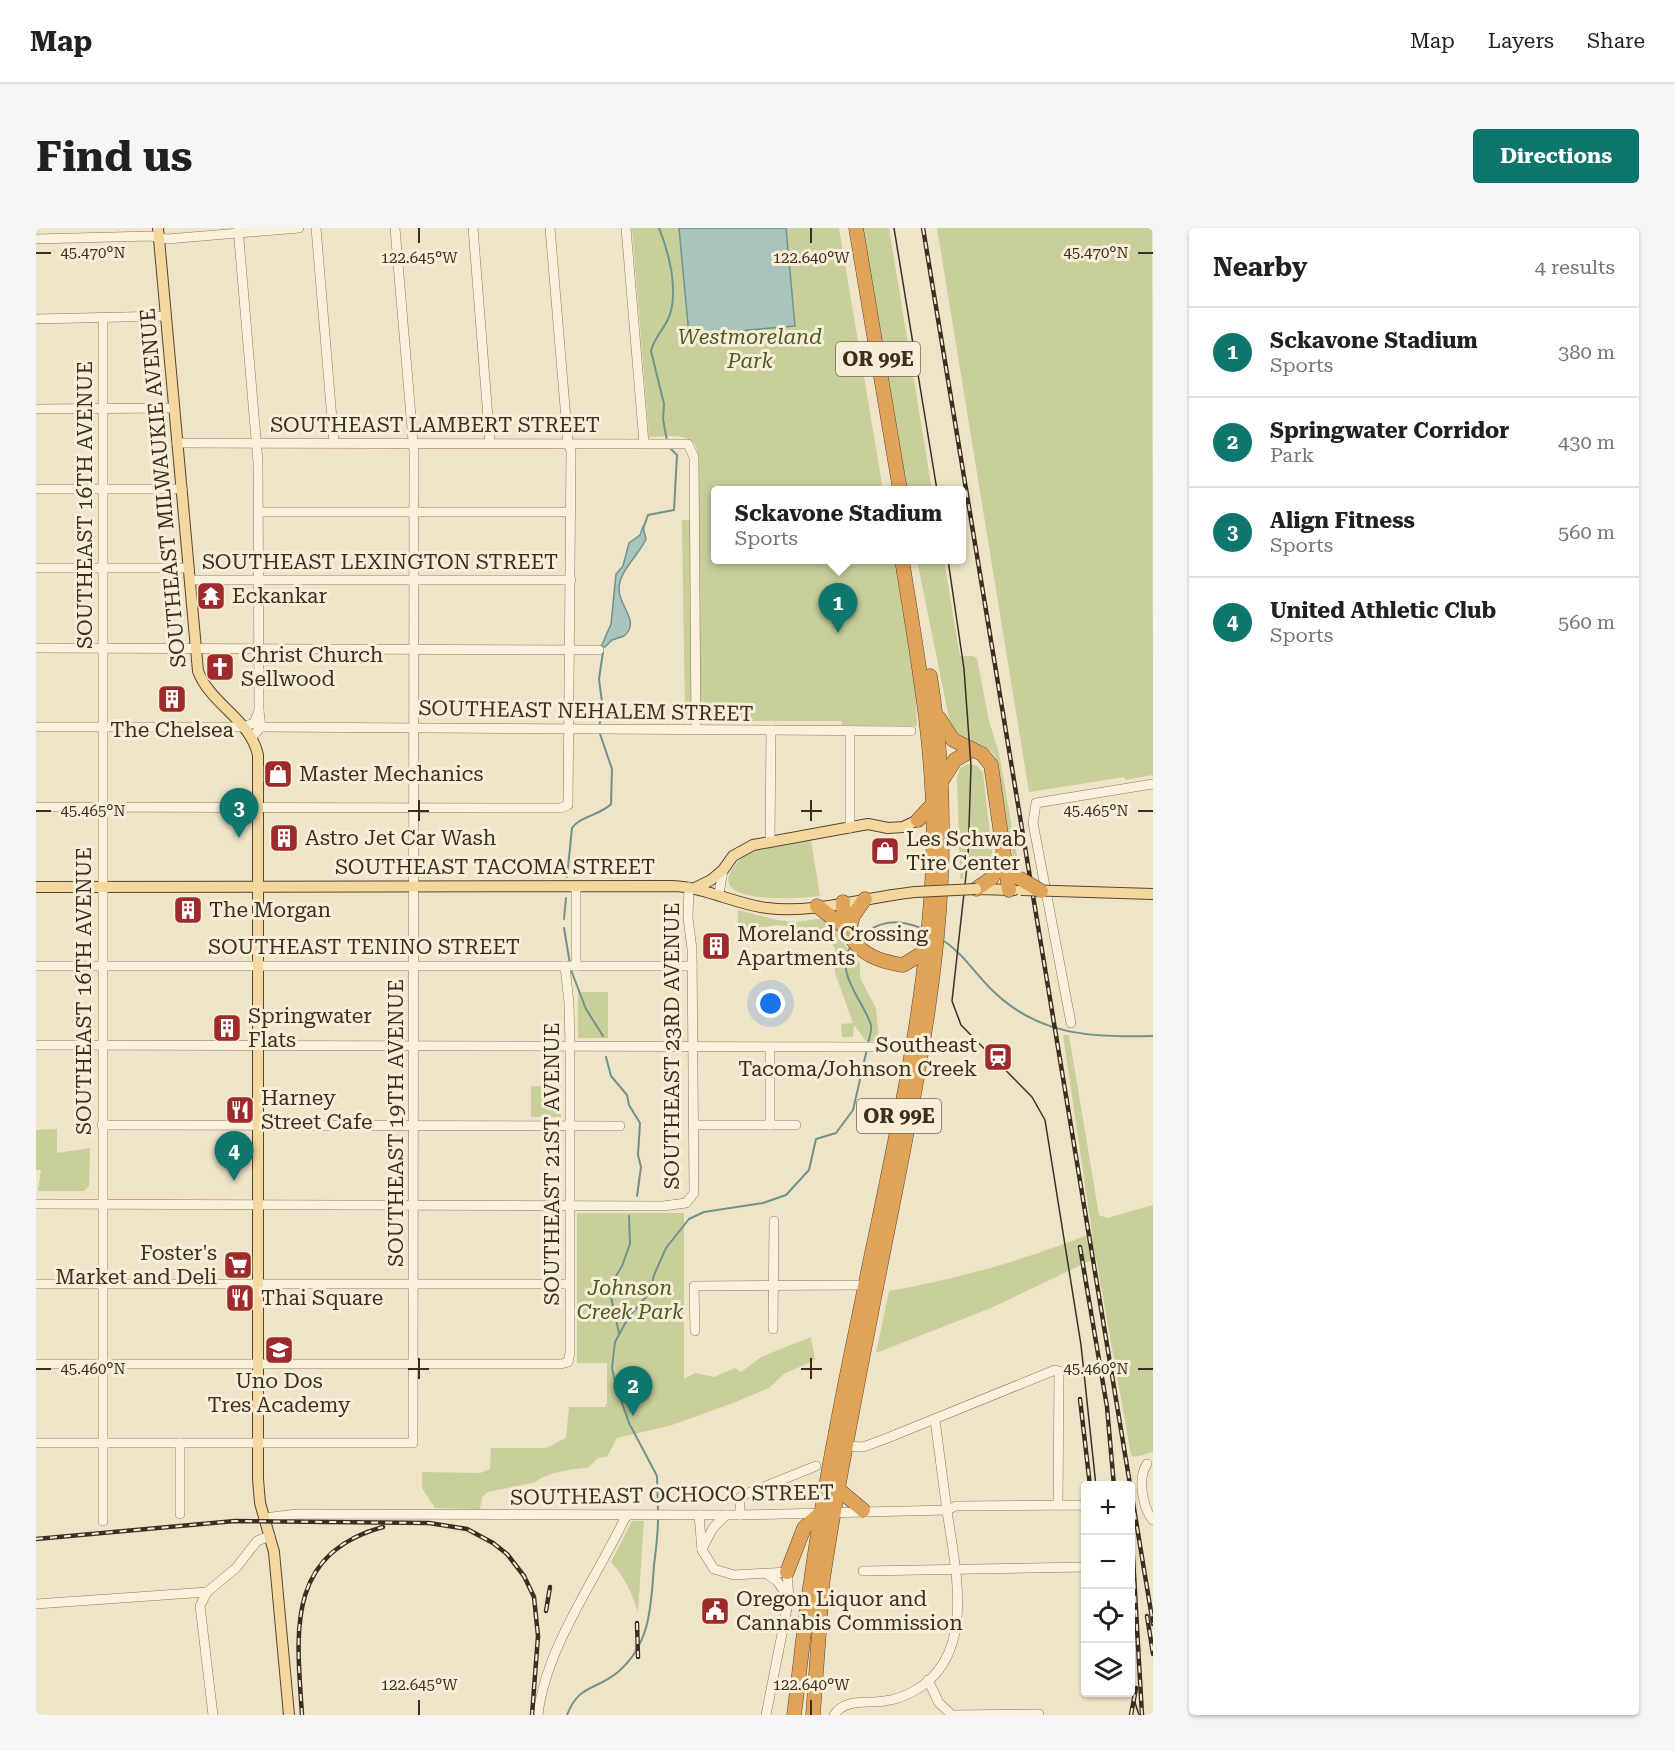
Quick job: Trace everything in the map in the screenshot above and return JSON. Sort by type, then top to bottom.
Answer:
[{"type":"highway","name":"OR 99E","points":[[847,228],[890,486]]},
{"type":"highway","name":"OR 99E","points":[[856,228],[899,486]]},
{"type":"highway","name":"OR 99E","points":[[903,564],[926,713],[933,804],[934,925]]},
{"type":"highway","name":"OR 99E","points":[[813,1715],[828,1512],[838,1489],[924,1044],[934,925],[944,853],[943,779],[936,714],[912,564]]},
{"type":"highway","points":[[936,714],[953,740],[982,754],[991,765],[1003,854],[1016,886],[1041,891]]},
{"type":"highway","points":[[943,779],[955,760],[972,750]]},
{"type":"highway","points":[[918,820],[933,804]]},
{"type":"highway","points":[[976,889],[992,878],[1003,854]]},
{"type":"highway","points":[[849,931],[853,916],[865,899]]},
{"type":"highway","points":[[843,902],[843,917],[856,945],[868,956],[903,966],[922,987]]},
{"type":"highway","points":[[817,906],[849,931]]},
{"type":"highway","name":"OR 99E","points":[[794,1715],[865,1285],[922,987],[932,954]]},
{"type":"highway","points":[[903,966],[932,954]]},
{"type":"highway","points":[[838,1489],[863,1510]]},
{"type":"highway","points":[[787,1572],[804,1528],[828,1512]]},
{"type":"main road","name":"SOUTHEAST MILWAUKIE AVENUE","points":[[159,233],[196,648],[202,681],[252,737]]},
{"type":"main road","points":[[252,737],[258,755],[259,807],[259,1492],[270,1536],[277,1579],[289,1715]]},
{"type":"main road","points":[[692,888],[709,882],[740,851],[770,841],[872,824],[896,828],[918,820]]},
{"type":"main road","name":"SOUTHEAST TACOMA STREET","points":[[36,886],[692,888],[719,894]]},
{"type":"main road","points":[[719,894],[765,908],[817,906],[915,892],[1016,886]]},
{"type":"main road","points":[[1041,891],[1152,894]]},
{"type":"street","points":[[36,239],[299,228]]},
{"type":"street","points":[[316,228],[334,443]]},
{"type":"street","name":"SOUTHEAST 19TH AVENUE","points":[[258,1444],[413,1443],[415,580],[413,443],[395,228]]},
{"type":"street","points":[[473,228],[490,443]]},
{"type":"street","points":[[36,807],[561,808],[568,805],[571,451],[568,443],[550,228]]},
{"type":"street","points":[[626,228],[644,443]]},
{"type":"street","points":[[238,231],[256,443],[259,512],[259,711],[261,727],[252,737]]},
{"type":"street","points":[[36,319],[166,316]]},
{"type":"street","name":"SOUTHEAST 16TH AVENUE","points":[[103,317],[101,1204],[103,1521]]},
{"type":"street","points":[[36,409],[174,408]]},
{"type":"street","name":"SOUTHEAST LAMBERT STREET","points":[[177,443],[685,444],[692,448],[696,730]]},
{"type":"street","points":[[36,489],[182,489]]},
{"type":"street","points":[[259,512],[571,512]]},
{"type":"street","name":"SOUTHEAST LEXINGTON STREET","points":[[36,568],[189,568]]},
{"type":"street","name":"SOUTHEAST LEXINGTON STREET","points":[[190,580],[571,580]]},
{"type":"street","points":[[36,648],[570,648],[599,650]]},
{"type":"street","points":[[36,727],[244,727],[254,723],[259,711]]},
{"type":"street","name":"SOUTHEAST NEHALEM STREET","points":[[261,727],[911,731]]},
{"type":"street","points":[[770,841],[771,730]]},
{"type":"street","points":[[850,731],[850,828]]},
{"type":"street","points":[[1071,1023],[1033,823],[1036,803],[1153,784]]},
{"type":"street","points":[[719,894],[723,870]]},
{"type":"street","name":"SOUTHEAST 21ST AVENUE","points":[[414,1364],[568,1362],[570,1353],[569,1003],[576,887]]},
{"type":"street","name":"SOUTHEAST 23RD AVENUE","points":[[569,1205],[643,1205],[688,1202],[694,1193],[692,966],[688,918],[692,888]]},
{"type":"street","name":"SOUTHEAST TENINO STREET","points":[[36,966],[692,966]]},
{"type":"street","points":[[36,1045],[912,1047]]},
{"type":"street","points":[[770,1048],[770,1125]]},
{"type":"street","points":[[102,1125],[620,1126]]},
{"type":"street","points":[[693,1125],[796,1125]]},
{"type":"street","points":[[36,1204],[569,1205]]},
{"type":"street","points":[[773,1329],[774,1221]]},
{"type":"street","points":[[36,1284],[570,1284]]},
{"type":"street","points":[[695,1331],[694,1286],[865,1285]]},
{"type":"street","points":[[36,1364],[414,1364]]},
{"type":"street","points":[[846,1446],[870,1445],[1055,1370],[1059,1371],[1058,1505]]},
{"type":"street","points":[[834,1715],[849,1704],[881,1702],[902,1697],[928,1680],[944,1662],[954,1638],[957,1605],[955,1569],[935,1420]]},
{"type":"street","points":[[36,1443],[258,1444]]},
{"type":"street","points":[[180,1443],[180,1514]]},
{"type":"street","points":[[1147,1464],[1142,1475],[1142,1488],[1152,1520]]},
{"type":"street","points":[[740,1515],[740,1498],[746,1494],[816,1466]]},
{"type":"street","name":"SOUTHEAST OCHOCO STREET","points":[[264,1518],[297,1514],[740,1515],[863,1510],[947,1510],[956,1506],[1081,1507]]},
{"type":"street","points":[[538,1715],[542,1688],[555,1653],[625,1518],[629,1515]]},
{"type":"street","points":[[699,1515],[702,1550],[709,1564],[723,1574],[787,1572],[789,1598],[766,1715]]},
{"type":"street","points":[[702,1550],[713,1528],[726,1515]]},
{"type":"street","points":[[213,1715],[200,1606],[207,1592],[236,1568],[257,1541],[270,1536]]},
{"type":"street","points":[[863,1571],[1081,1567]]},
{"type":"street","points":[[767,1574],[781,1585],[789,1598]]},
{"type":"street","points":[[36,1604],[207,1592]]},
{"type":"street","points":[[928,1680],[939,1703],[951,1715],[1039,1714]]},
{"type":"green space","name":"Westmoreland Park","points":[[632,228],[839,228],[882,486],[711,486],[711,564],[895,564],[915,680],[917,726],[842,725],[841,721],[685,721],[682,520],[698,520],[697,449],[694,443],[684,437],[649,437]]},
{"type":"green space","points":[[862,228],[889,228],[931,486],[904,486]]},
{"type":"green space","points":[[937,228],[1152,228],[1153,775],[1125,780],[1125,777],[1029,792]]},
{"type":"green space","points":[[918,564],[945,564],[960,656],[977,658],[989,721],[999,753],[1020,873],[1014,864],[995,756],[985,747],[961,737],[951,728]]},
{"type":"green space","points":[[967,764],[976,765],[983,773],[993,861],[991,868],[986,865],[979,871],[964,869],[963,879],[960,879],[957,778],[960,768]]},
{"type":"green space","points":[[811,840],[820,896],[780,898],[747,895],[734,890],[729,882],[733,868],[748,854],[773,845]]},
{"type":"green space","points":[[738,910],[777,920],[796,922],[824,918],[834,924],[845,946],[860,963],[860,978],[876,1008],[879,1041],[866,1041],[854,1025],[853,1037],[842,1037],[841,1024],[853,1023],[835,973],[835,949],[825,930],[777,925],[738,931]]},
{"type":"green space","points":[[578,992],[608,992],[608,1038],[578,1038]]},
{"type":"green space","points":[[1063,1035],[1069,1035],[1099,1215],[1107,1218],[1153,1205],[1153,1452],[1135,1457],[1131,1455],[1096,1258],[991,1308],[876,1353],[889,1291],[992,1267],[1042,1252],[1092,1233]]},
{"type":"green space","points":[[531,1086],[561,1086],[561,1117],[531,1117]]},
{"type":"green space","points":[[57,1129],[57,1153],[90,1148],[89,1186],[84,1191],[38,1191],[41,1170],[36,1170],[36,1130]]},
{"type":"green space","name":"Johnson Creek Park","points":[[577,1213],[684,1213],[684,1379],[695,1373],[714,1377],[735,1368],[741,1372],[761,1357],[811,1337],[815,1360],[784,1374],[769,1388],[736,1402],[672,1425],[617,1438],[607,1457],[598,1458],[588,1468],[560,1472],[536,1482],[488,1492],[482,1497],[480,1509],[435,1508],[422,1488],[422,1472],[480,1473],[490,1469],[491,1448],[546,1448],[566,1438],[569,1407],[605,1407],[607,1403],[607,1363],[577,1363]]},
{"type":"green space","points":[[632,1521],[644,1521],[638,1612],[627,1585],[611,1562]]},
{"type":"water","points":[[679,228],[786,228],[795,326],[689,335]]},
{"type":"water","points":[[643,527],[646,539],[622,576],[619,589],[630,620],[629,631],[624,636],[612,640],[605,647],[601,647],[611,624],[616,574],[623,566],[629,543],[640,535]]},
{"type":"waterway","points":[[659,228],[672,272],[673,296],[669,317],[651,351],[664,404],[663,419],[667,441]]},
{"type":"waterway","points":[[643,529],[648,515],[674,510],[677,455],[668,446]]},
{"type":"waterway","points":[[599,726],[603,710],[599,679],[603,652]]},
{"type":"waterway","points":[[567,877],[572,828],[611,804],[612,769],[599,731]]},
{"type":"waterway","points":[[564,919],[566,898]]},
{"type":"waterway","points":[[857,939],[873,928],[888,923],[905,923],[923,929]]},
{"type":"waterway","points":[[564,928],[570,964]]},
{"type":"waterway","points":[[941,939],[961,956],[990,988],[1026,1016],[1045,1024],[1086,1034],[1153,1036]]},
{"type":"waterway","points":[[852,945],[847,955],[847,975],[871,1025],[868,1044]]},
{"type":"waterway","points":[[571,970],[586,1009],[603,1036]]},
{"type":"waterway","points":[[658,1513],[657,1476],[629,1423],[616,1386],[612,1368],[615,1342],[628,1318],[650,1292],[654,1275],[666,1248],[689,1219],[704,1212],[763,1203],[786,1195],[809,1170],[816,1139],[836,1133],[853,1110],[867,1049]]},
{"type":"waterway","points":[[606,1057],[611,1076],[627,1095],[629,1105],[640,1123],[638,1155],[641,1167],[637,1196]]},
{"type":"waterway","points":[[619,1333],[609,1288],[622,1266],[630,1244],[629,1216]]},
{"type":"waterway","points":[[567,1715],[582,1693],[618,1672],[637,1649],[650,1609],[658,1519]]},
{"type":"tram line","points":[[894,228],[936,486]]},
{"type":"tram line","points":[[949,564],[964,669],[971,766],[968,857],[952,1001],[961,1025],[1032,1097],[1045,1120],[1081,1345],[1095,1481]]},
{"type":"tram line","points":[[1133,1697],[1139,1715]]},
{"type":"railway","points":[[923,228],[966,486]]},
{"type":"railway","points":[[966,489],[1153,1624]]},
{"type":"railway","points":[[1080,1247],[1107,1407],[1114,1481]]},
{"type":"railway","points":[[1080,1399],[1089,1481]]},
{"type":"railway","points":[[36,1539],[235,1521],[429,1523],[467,1529],[493,1543],[507,1554],[524,1576],[534,1597],[538,1636],[532,1715]]},
{"type":"railway","points":[[302,1715],[299,1627],[304,1601],[313,1577],[328,1557],[351,1540],[383,1527]]},
{"type":"railway","points":[[546,1611],[550,1587]]},
{"type":"railway","points":[[1135,1589],[1142,1715]]},
{"type":"railway","points":[[1147,1616],[1153,1654]]},
{"type":"railway","points":[[637,1623],[638,1657]]},
{"type":"railway","points":[[1131,1715],[1136,1688]]},
{"type":"place","name":"Eckankar","points":[[211,596]]},
{"type":"place","name":"Sckavone Stadium","points":[[838,633]]},
{"type":"place","name":"Christ Church Sellwood","points":[[220,667]]},
{"type":"place","name":"The Chelsea","points":[[172,699]]},
{"type":"place","name":"Master Mechanics","points":[[278,774]]},
{"type":"place","name":"Align Fitness","points":[[239,838]]},
{"type":"place","name":"Astro Jet Car Wash","points":[[284,838]]},
{"type":"place","name":"Les Schwab Tire Center","points":[[885,851]]},
{"type":"place","name":"The Morgan","points":[[188,910]]},
{"type":"place","name":"Moreland Crossing Apartments","points":[[716,946]]},
{"type":"place","name":"Springwater Flats","points":[[227,1028]]},
{"type":"place","name":"Southeast Tacoma/Johnson Creek","points":[[998,1057]]},
{"type":"place","name":"Harney Street Cafe","points":[[240,1110]]},
{"type":"place","name":"United Athletic Club","points":[[234,1181]]},
{"type":"place","name":"Foster's Market and Deli","points":[[238,1265]]},
{"type":"place","name":"Thai Square","points":[[240,1298]]},
{"type":"place","name":"Uno Dos Tres Academy","points":[[279,1350]]},
{"type":"place","name":"Springwater Corridor","points":[[633,1416]]},
{"type":"place","name":"Oregon Liquor and Cannabis Commission","points":[[715,1611]]}]
